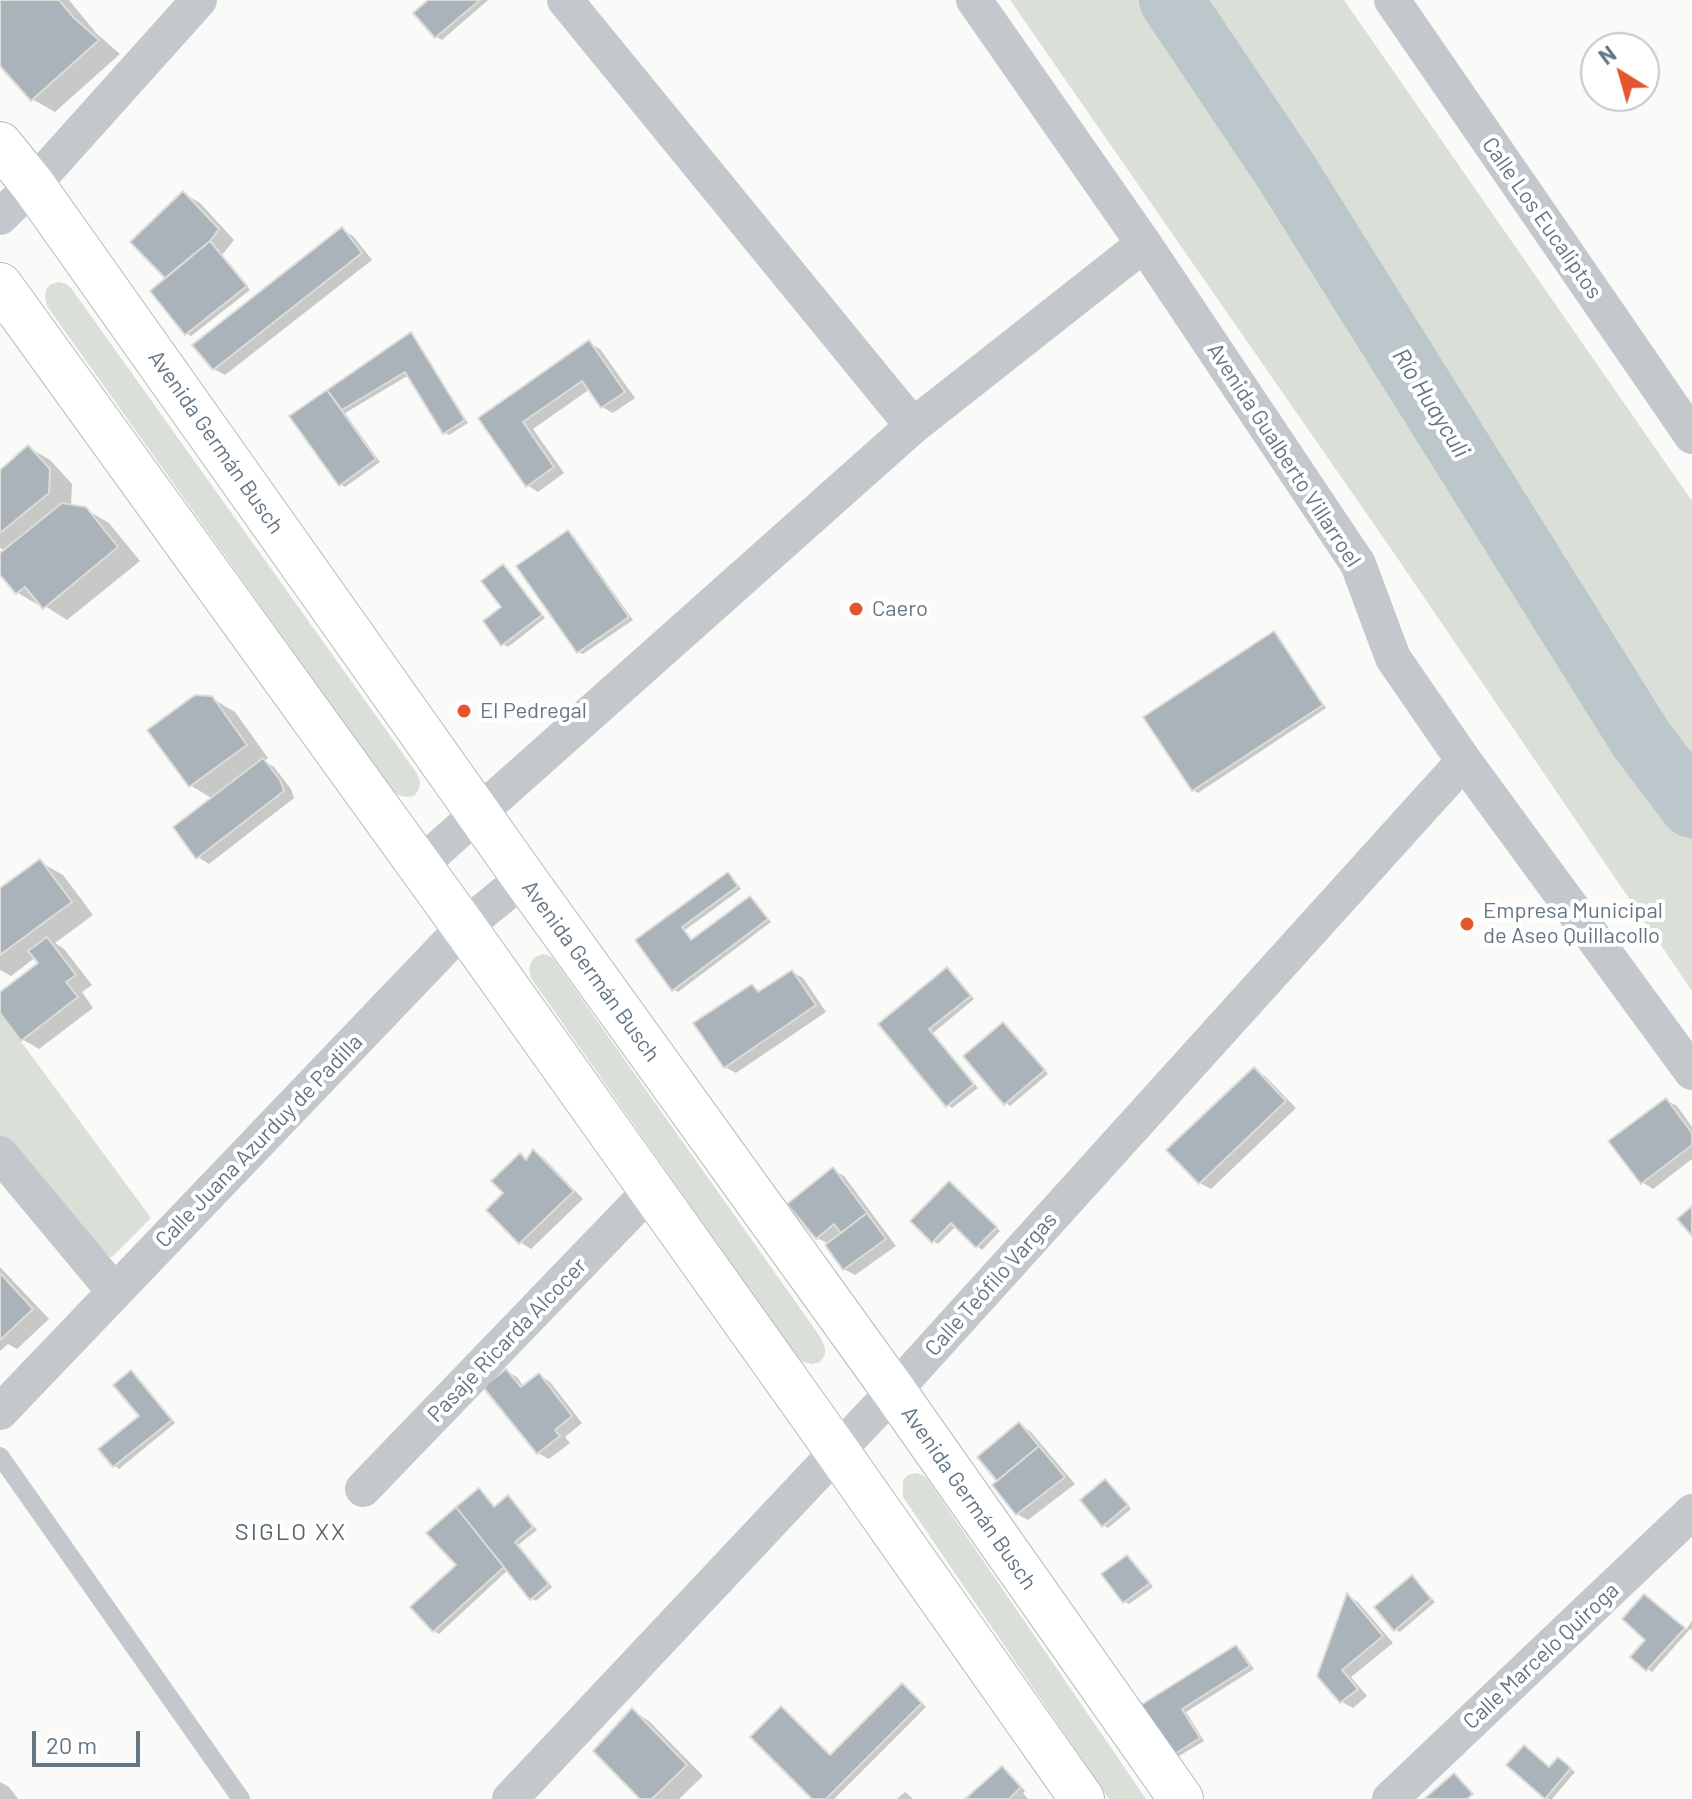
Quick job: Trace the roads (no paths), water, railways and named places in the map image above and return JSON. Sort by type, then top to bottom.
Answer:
[{"type":"main road","name":"Avenida Germán Busch","points":[[0,144],[33,185],[524,878],[894,1391],[1181,1799]]},
{"type":"main road","points":[[0,285],[464,927],[1082,1799]]},
{"type":"street","points":[[0,217],[33,185],[199,0]]},
{"type":"street","points":[[565,0],[913,426]]},
{"type":"street","name":"Avenida Gualberto Villarroel","points":[[974,0],[1144,244],[1358,564],[1393,658],[1464,761],[1692,1072]]},
{"type":"street","name":"Calle Los Eucaliptos","points":[[1392,0],[1692,436]]},
{"type":"street","points":[[419,866],[913,426],[1144,244]]},
{"type":"street","name":"Calle Teófilo Vargas","points":[[510,1799],[894,1391],[1464,761]]},
{"type":"street","name":"Calle Juana Azurduy de Padilla","points":[[0,1412],[464,927],[524,878]]},
{"type":"street","points":[[0,1154],[114,1291]]},
{"type":"street","name":"Pasaje Ricarda Alcocer","points":[[363,1489],[651,1190]]},
{"type":"street","name":"Calle Marcelo Quiroga","points":[[1390,1799],[1692,1512]]},
{"type":"lane","points":[[0,1456],[241,1799]]},
{"type":"waterway","name":"Río Huayculi","points":[[1171,0],[1287,173],[1641,739],[1692,806]]},
{"type":"place","name":"Caero","points":[[856,609]]},
{"type":"place","name":"El Pedregal","points":[[464,711]]},
{"type":"place","name":"Empresa Municipal de Aseo Quillacollo","points":[[1467,924]]},
{"type":"district","name":"SIGLO XX","points":[[291,1532]]}]
